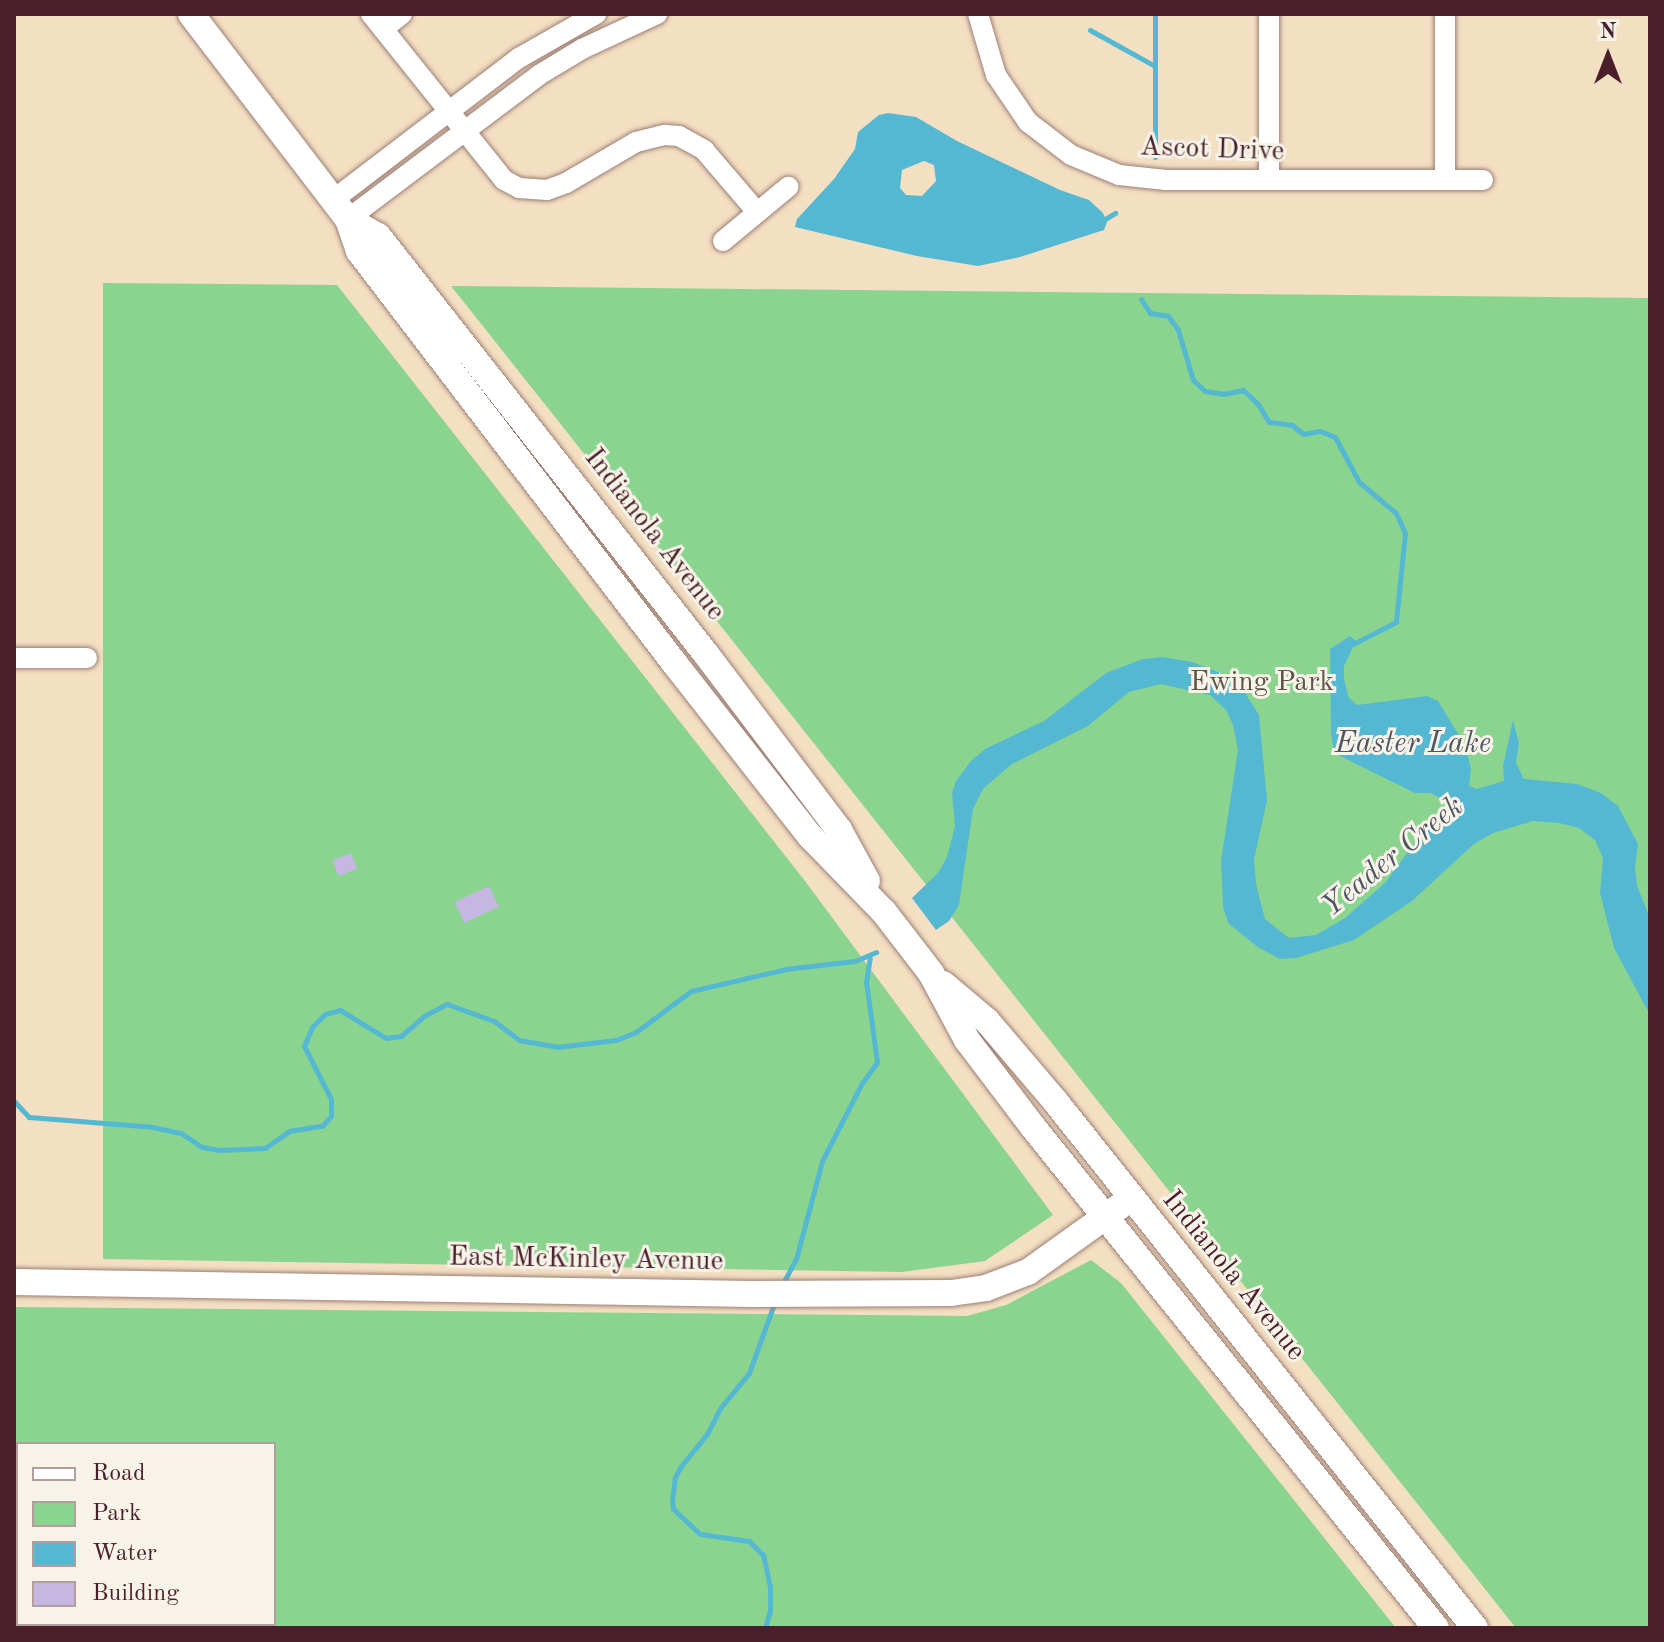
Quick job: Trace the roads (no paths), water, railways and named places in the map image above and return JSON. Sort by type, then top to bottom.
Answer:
[{"type":"main road","name":"Indianola Avenue","points":[[191,14],[340,209],[378,236],[782,750],[839,830],[884,912],[931,973],[967,1040],[1436,1628]]},
{"type":"main road","name":"Indianola Avenue","points":[[931,973],[987,1021],[1055,1101],[1130,1199],[1475,1628]]},
{"type":"main road","name":"East McKinley Avenue","points":[[14,1282],[925,1294],[986,1288],[1028,1272],[1130,1199]]},
{"type":"street","points":[[402,14],[377,21],[504,180],[533,191],[566,183],[650,136],[679,136],[704,150],[757,212]]},
{"type":"street","points":[[340,209],[447,111],[519,58],[596,14]]},
{"type":"street","points":[[340,209],[462,130],[539,75],[582,49],[657,14]]},
{"type":"street","name":"Ascot Drive","points":[[978,14],[985,48],[1011,100],[1028,122],[1071,155],[1119,175],[1146,179],[1483,180]]},
{"type":"street","points":[[1269,14],[1269,180]]},
{"type":"street","points":[[1445,14],[1445,180]]},
{"type":"street","points":[[723,241],[788,187]]},
{"type":"street","points":[[14,658],[87,658]]},
{"type":"water","points":[[888,113],[916,117],[957,141],[1060,190],[1089,200],[1103,213],[1107,222],[1104,230],[1020,257],[978,266],[917,256],[795,227],[797,219],[834,179],[855,149],[858,132],[879,115]],"holes":[[[924,161],[934,165],[936,181],[922,196],[906,195],[900,188],[902,170]]]},
{"type":"water","name":"Easter Lake","points":[[1350,636],[1356,641],[1344,666],[1349,698],[1357,705],[1427,696],[1438,701],[1465,745],[1471,769],[1469,786],[1477,789],[1504,781],[1503,766],[1513,720],[1519,743],[1516,763],[1524,779],[1577,784],[1601,793],[1618,806],[1638,844],[1635,868],[1637,886],[1650,918],[1650,1015],[1614,948],[1600,893],[1603,858],[1595,840],[1579,828],[1559,823],[1533,821],[1493,833],[1474,844],[1412,901],[1354,940],[1296,958],[1280,959],[1259,948],[1228,923],[1223,907],[1221,861],[1238,750],[1233,725],[1226,710],[1210,695],[1161,684],[1129,692],[1088,726],[1012,764],[983,789],[973,809],[959,905],[949,921],[936,930],[912,898],[938,873],[947,857],[955,826],[952,793],[956,781],[971,761],[985,749],[1044,721],[1106,673],[1143,659],[1163,657],[1192,662],[1226,675],[1245,693],[1259,715],[1267,800],[1254,860],[1256,884],[1265,919],[1289,938],[1316,935],[1345,918],[1385,883],[1419,837],[1446,813],[1449,802],[1430,793],[1415,793],[1334,753],[1330,649]]},
{"type":"waterway","points":[[1155,14],[1155,157]]},
{"type":"waterway","points":[[1090,30],[1155,66]]},
{"type":"waterway","points":[[1105,219],[1115,213]]},
{"type":"waterway","points":[[1141,299],[1150,313],[1168,316],[1178,330],[1193,380],[1205,391],[1223,394],[1243,390],[1258,404],[1269,422],[1292,425],[1303,434],[1320,431],[1335,437],[1359,482],[1396,513],[1405,533],[1396,622],[1353,644]]},
{"type":"waterway","name":"Yeader Creek","points":[[14,1101],[29,1117],[152,1127],[181,1133],[202,1147],[219,1150],[265,1148],[289,1131],[322,1126],[331,1116],[331,1099],[304,1046],[312,1027],[325,1014],[340,1010],[386,1038],[401,1036],[424,1016],[447,1004],[494,1021],[519,1040],[557,1047],[616,1040],[636,1032],[691,991],[786,969],[855,961],[876,952]]},
{"type":"waterway","points":[[782,1285],[796,1259],[822,1161],[862,1083],[877,1062],[866,982],[870,958]]},
{"type":"waterway","points":[[765,1628],[770,1611],[770,1587],[763,1555],[749,1541],[700,1534],[673,1509],[672,1501],[675,1477],[681,1466],[707,1434],[721,1407],[749,1373],[775,1301]]},
{"type":"park label","name":"Ewing Park","points":[[1262,683]]}]
